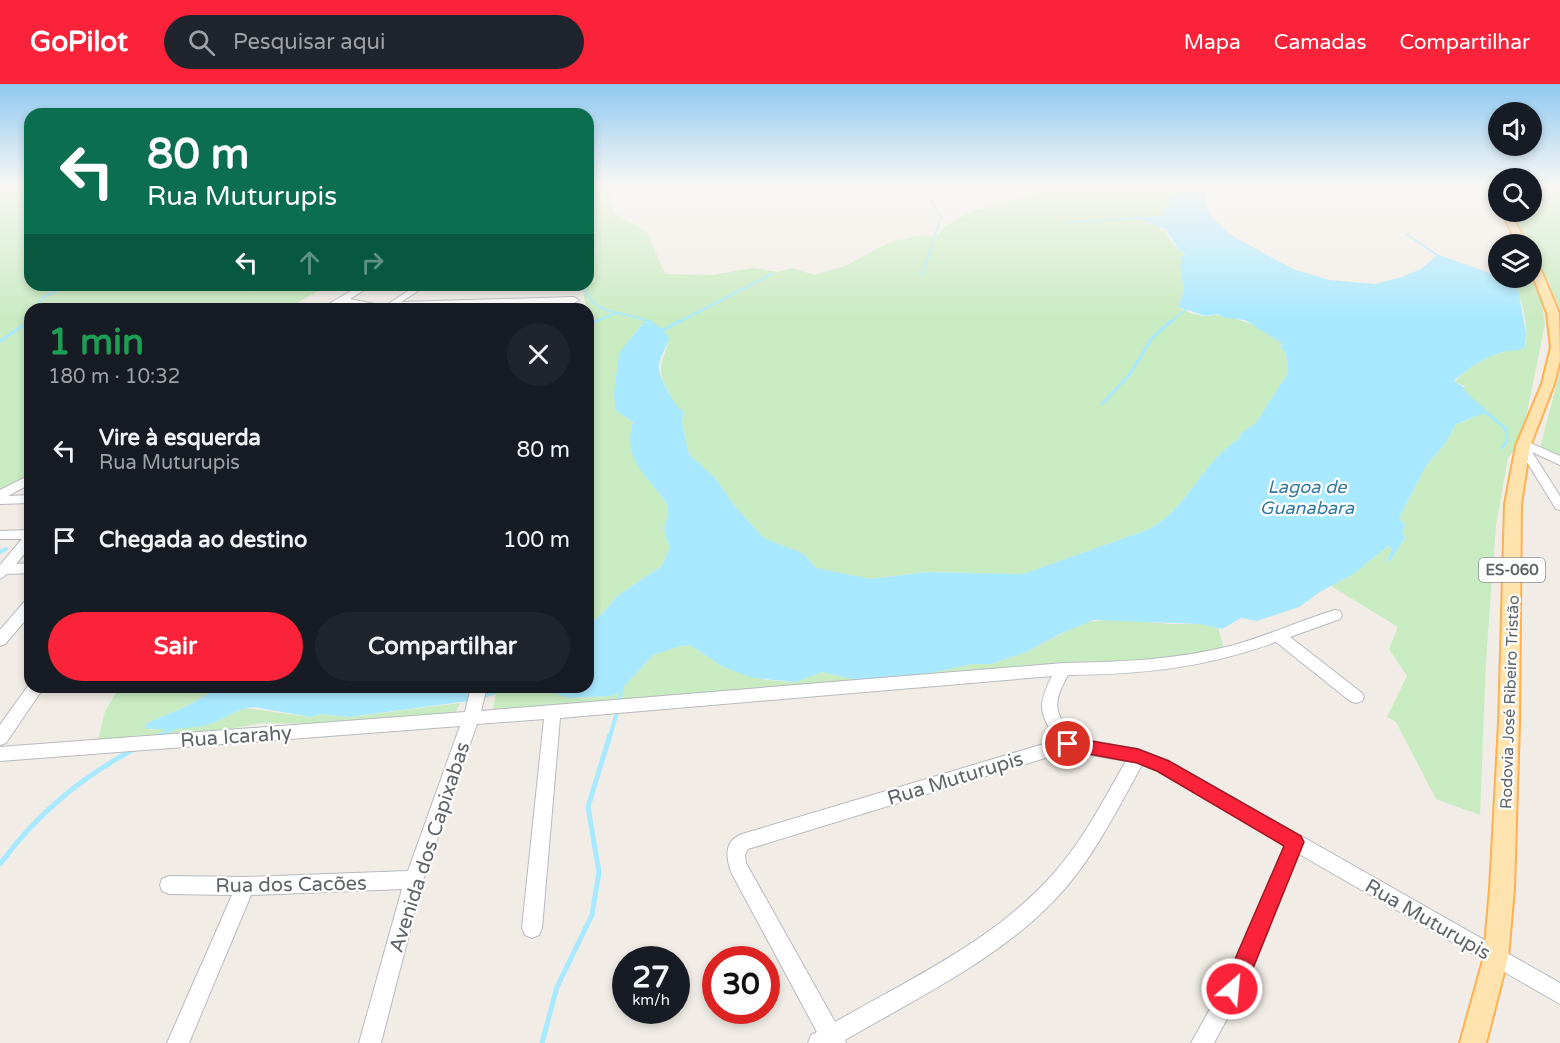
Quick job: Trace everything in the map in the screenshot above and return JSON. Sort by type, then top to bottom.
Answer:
[{"type":"main road","name":"Rodovia José Ribeiro Tristão","points":[[1473,1043],[1496,957],[1506,799],[1513,504],[1524,445],[1548,384],[1557,347],[1553,313],[1542,286]]},
{"type":"street","points":[[335,303],[357,291]]},
{"type":"street","points":[[393,303],[413,291]]},
{"type":"street","points":[[340,300],[357,303]]},
{"type":"street","points":[[502,303],[573,300]]},
{"type":"street","points":[[1524,445],[1560,461]]},
{"type":"street","points":[[1524,445],[1560,507]]},
{"type":"street","points":[[0,495],[24,482]]},
{"type":"street","points":[[0,500],[24,499]]},
{"type":"street","points":[[0,535],[24,536]]},
{"type":"street","points":[[2,572],[24,544]]},
{"type":"street","points":[[2,572],[24,569]]},
{"type":"street","points":[[0,640],[24,612]]},
{"type":"street","name":"Rua Icarahy","points":[[0,754],[553,712],[1064,669],[1132,668],[1194,660],[1280,636],[1335,615]]},
{"type":"street","points":[[1280,636],[1356,697]]},
{"type":"street","points":[[1064,669],[1047,702],[1047,709],[1068,744]]},
{"type":"street","points":[[0,738],[32,693]]},
{"type":"street","name":"Avenida dos Capixabas","points":[[370,1043],[414,880],[471,718],[477,693]]},
{"type":"street","points":[[532,928],[553,712]]},
{"type":"street","name":"Rua Muturupis","points":[[829,1040],[735,858],[735,849],[742,842],[1068,744],[1138,756],[1194,782],[1560,994]]},
{"type":"street","points":[[829,1040],[996,939],[1060,881],[1087,845],[1138,756]]},
{"type":"street","points":[[1202,1043],[1242,971],[1295,842]]},
{"type":"street","name":"Rua dos Cacões","points":[[169,885],[245,886],[414,880]]},
{"type":"street","points":[[178,1043],[245,886]]},
{"type":"green space","points":[[0,231],[24,231],[24,291],[318,291],[297,303],[24,303],[24,481],[0,493]]},
{"type":"green space","points":[[594,231],[647,232],[665,274],[712,275],[752,268],[778,272],[792,268],[815,275],[847,265],[888,243],[912,237],[939,235],[942,231],[1163,231],[1186,256],[1179,257],[1183,260],[1180,265],[1184,291],[1178,307],[1198,315],[1215,314],[1237,320],[1267,332],[1283,343],[1280,346],[1286,353],[1288,373],[1255,424],[1240,434],[1240,438],[1226,448],[1174,510],[1147,530],[1023,574],[927,572],[871,579],[816,568],[806,556],[764,538],[733,504],[716,479],[689,454],[682,423],[683,411],[677,408],[662,377],[662,364],[668,344],[662,328],[644,322],[629,340],[616,411],[633,422],[631,435],[635,457],[667,504],[665,532],[670,547],[662,566],[617,596],[594,621],[594,303],[585,303],[583,291],[594,291]]},
{"type":"green space","points":[[1523,231],[1560,231],[1560,310],[1542,268],[1542,234],[1525,234]]},
{"type":"green space","points":[[1514,288],[1538,288],[1545,324],[1521,442],[1508,458],[1496,525],[1486,662],[1480,815],[1436,799],[1396,722],[1387,717],[1407,676],[1389,649],[1398,627],[1331,586],[1355,573],[1388,546],[1392,549],[1386,562],[1390,561],[1405,538],[1402,531],[1405,525],[1399,518],[1426,466],[1446,442],[1456,424],[1467,421],[1478,413],[1488,414],[1463,390],[1465,386],[1454,382],[1483,360],[1526,345],[1525,316]]},
{"type":"green space","points":[[1560,371],[1560,458],[1540,448]]},
{"type":"green space","points":[[1120,619],[1169,624],[1209,624],[1218,628],[1225,652],[1180,664],[640,703],[493,709],[497,693],[559,693],[580,698],[610,696],[618,693],[653,655],[683,645],[692,646],[723,667],[765,680],[796,682],[822,672],[857,679],[908,678],[973,664],[991,664],[1026,652],[1084,622]]},
{"type":"green space","points":[[116,693],[210,693],[185,707],[145,724],[150,730],[206,725],[244,708],[311,717],[321,714],[349,717],[460,703],[455,713],[337,724],[261,723],[221,731],[98,740],[105,711]]},
{"type":"water","name":"Lagoa de Guanabara","points":[[1166,231],[1226,231],[1293,269],[1329,280],[1375,284],[1402,277],[1421,269],[1436,256],[1442,256],[1488,272],[1488,288],[1518,289],[1526,333],[1525,347],[1488,358],[1471,367],[1454,381],[1465,388],[1463,389],[1490,414],[1480,415],[1456,424],[1446,442],[1426,466],[1399,518],[1405,525],[1402,531],[1405,538],[1390,561],[1386,562],[1392,549],[1388,546],[1355,573],[1320,592],[1299,607],[1257,621],[1241,618],[1222,629],[1200,624],[1094,620],[1062,633],[1026,652],[991,664],[973,664],[908,678],[853,679],[822,672],[796,682],[754,678],[723,667],[692,646],[683,645],[653,655],[618,693],[610,696],[569,698],[554,693],[594,693],[594,621],[617,596],[662,566],[670,547],[665,532],[667,504],[634,458],[631,448],[633,422],[616,411],[614,395],[619,353],[644,322],[662,328],[669,338],[659,370],[667,390],[683,411],[682,423],[689,454],[716,479],[733,504],[764,538],[804,554],[816,568],[871,579],[927,572],[1023,574],[1147,530],[1162,521],[1185,498],[1226,448],[1240,438],[1241,433],[1255,424],[1288,373],[1286,353],[1280,346],[1283,344],[1245,320],[1226,318],[1217,314],[1206,316],[1178,307],[1184,291],[1180,265],[1183,260],[1179,257],[1186,255],[1179,250]]},
{"type":"water","name":"Lagoa de Guanabara","points":[[210,693],[497,693],[476,700],[349,717],[321,714],[311,717],[254,707],[201,726],[150,729],[146,728],[145,724],[185,707]]},
{"type":"waterway","points":[[922,276],[937,231]]},
{"type":"waterway","points":[[1406,234],[1443,259]]},
{"type":"waterway","points":[[677,323],[772,274]]},
{"type":"waterway","points":[[40,303],[44,297],[56,291]]},
{"type":"waterway","points":[[586,291],[595,304],[603,309],[651,323]]},
{"type":"waterway","points":[[1170,323],[1187,308]]},
{"type":"waterway","points":[[594,322],[614,314]]},
{"type":"waterway","points":[[661,331],[680,321]]},
{"type":"waterway","points":[[1102,404],[1130,374],[1152,338],[1171,321]]},
{"type":"waterway","points":[[651,323],[659,329]]},
{"type":"waterway","points":[[0,341],[24,324]]},
{"type":"waterway","points":[[1487,413],[1506,429],[1507,441],[1502,448]]},
{"type":"waterway","points":[[0,552],[6,549]]},
{"type":"waterway","points":[[619,702],[622,685]]},
{"type":"waterway","points":[[610,736],[618,709]]},
{"type":"waterway","points":[[161,735],[159,736],[179,725]]},
{"type":"waterway","points":[[542,1043],[557,987],[592,915],[599,872],[588,807],[610,735]]},
{"type":"waterway","points":[[0,864],[29,829],[60,799],[77,785],[134,749]]},
{"type":"route","points":[[1068,744],[1138,756],[1163,766],[1295,842],[1242,971],[1232,989]]}]
